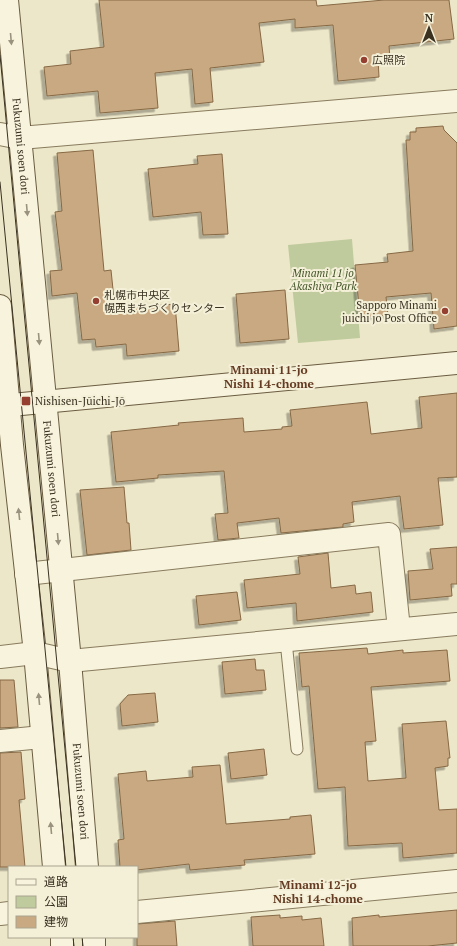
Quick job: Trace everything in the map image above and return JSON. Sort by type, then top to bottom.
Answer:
[{"type":"street","name":"Fukuzumi soen dori","points":[[7,0],[10,136],[45,402],[70,661],[87,866]]},
{"type":"street","points":[[10,136],[457,101]]},
{"type":"street","points":[[0,306],[4,405],[35,654],[54,866]]},
{"type":"street","points":[[4,405],[457,362]]},
{"type":"street","points":[[26,574],[389,534],[399,629]]},
{"type":"street","points":[[0,657],[35,654],[70,661],[457,624]]},
{"type":"street","points":[[0,741],[42,737]]},
{"type":"street","points":[[138,912],[457,882]]},
{"type":"lane","points":[[286,641],[296,749]]},
{"type":"green space","name":"Minami 11 jo Akashiya Park","points":[[352,239],[360,338],[298,343],[288,245]]},
{"type":"building","points":[[99,0],[316,0],[317,6],[384,0],[449,0],[454,39],[389,46],[390,58],[378,59],[379,77],[338,81],[333,25],[295,28],[295,19],[259,23],[264,62],[210,68],[213,102],[195,104],[192,69],[155,73],[158,108],[100,113],[98,91],[47,96],[44,67],[71,64],[70,51],[104,47]]},
{"type":"building","points":[[443,126],[444,130],[457,143],[457,326],[434,329],[431,293],[386,297],[388,315],[360,317],[355,265],[388,262],[387,254],[413,251],[406,140],[410,140],[410,132],[416,132],[416,128]]},
{"type":"building","points":[[93,150],[104,271],[111,270],[115,309],[175,304],[179,351],[127,356],[126,344],[96,347],[95,339],[82,340],[77,293],[52,296],[50,271],[62,270],[55,212],[62,211],[57,153]]},
{"type":"building","points":[[222,154],[228,234],[203,235],[201,212],[153,217],[148,169],[198,164],[197,156]]},
{"type":"building","points":[[285,290],[289,339],[240,343],[236,294]]},
{"type":"building","points":[[457,393],[457,477],[438,478],[443,525],[404,529],[400,496],[352,502],[354,522],[343,524],[343,527],[281,533],[279,518],[237,523],[239,538],[218,540],[215,514],[228,513],[224,471],[158,475],[158,478],[116,482],[111,432],[179,425],[178,423],[243,418],[244,432],[282,429],[282,427],[292,426],[290,410],[367,402],[371,434],[422,428],[419,397]]},
{"type":"building","points":[[124,487],[131,550],[87,555],[80,490]]},
{"type":"building","points":[[457,547],[457,584],[451,584],[452,596],[410,600],[408,571],[433,569],[430,549]]},
{"type":"building","points":[[328,553],[331,588],[355,585],[356,594],[371,592],[373,612],[297,621],[296,603],[247,608],[244,580],[300,574],[298,557]]},
{"type":"building","points":[[237,592],[241,620],[199,625],[196,596]]},
{"type":"building","points":[[367,648],[368,654],[403,650],[403,653],[447,650],[450,681],[371,687],[376,741],[365,742],[368,781],[406,778],[402,724],[446,721],[450,758],[448,758],[448,766],[435,768],[439,810],[457,809],[457,853],[403,858],[402,843],[348,846],[345,787],[318,789],[309,686],[302,687],[299,653]]},
{"type":"building","points":[[255,659],[256,670],[264,670],[266,690],[225,694],[222,662]]},
{"type":"building","points":[[0,680],[14,680],[18,727],[0,728]]},
{"type":"building","points":[[155,693],[158,722],[122,726],[120,704],[128,695]]},
{"type":"building","points":[[264,749],[267,775],[231,779],[228,753]]},
{"type":"building","points":[[21,752],[25,799],[19,800],[25,866],[0,867],[0,753]]},
{"type":"building","points":[[220,765],[226,824],[290,819],[290,817],[311,815],[315,854],[244,860],[245,865],[190,870],[189,864],[138,870],[138,866],[120,866],[118,840],[124,839],[118,774],[146,771],[147,781],[193,777],[192,767]]},
{"type":"building","points":[[457,910],[457,943],[428,946],[353,946],[352,918]]},
{"type":"building","points":[[280,915],[280,918],[302,916],[302,920],[321,918],[324,946],[253,946],[251,917]]},
{"type":"building","points":[[175,921],[177,946],[137,946],[138,924]]},
{"type":"tram line","points":[[0,55],[76,866]]},
{"type":"tram line","points":[[0,182],[66,866]]},
{"type":"tram line","points":[[73,938],[74,946]]},
{"type":"tram line","points":[[82,938],[83,946]]},
{"type":"place","name":"広照院","points":[[364,60]]},
{"type":"place","name":"札幌市中央区 幌西まちづくりセンター","points":[[96,301]]},
{"type":"place","name":"Sapporo Minami juichi jo Post Office","points":[[445,311]]},
{"type":"place","name":"Nishisen-Jūichi-Jō","points":[[26,401]]},
{"type":"district","name":"Minami 11-jo Nishi 14-chome","points":[[269,377]]},
{"type":"district","name":"Minami 12-jo Nishi 14-chome","points":[[318,892]]}]
